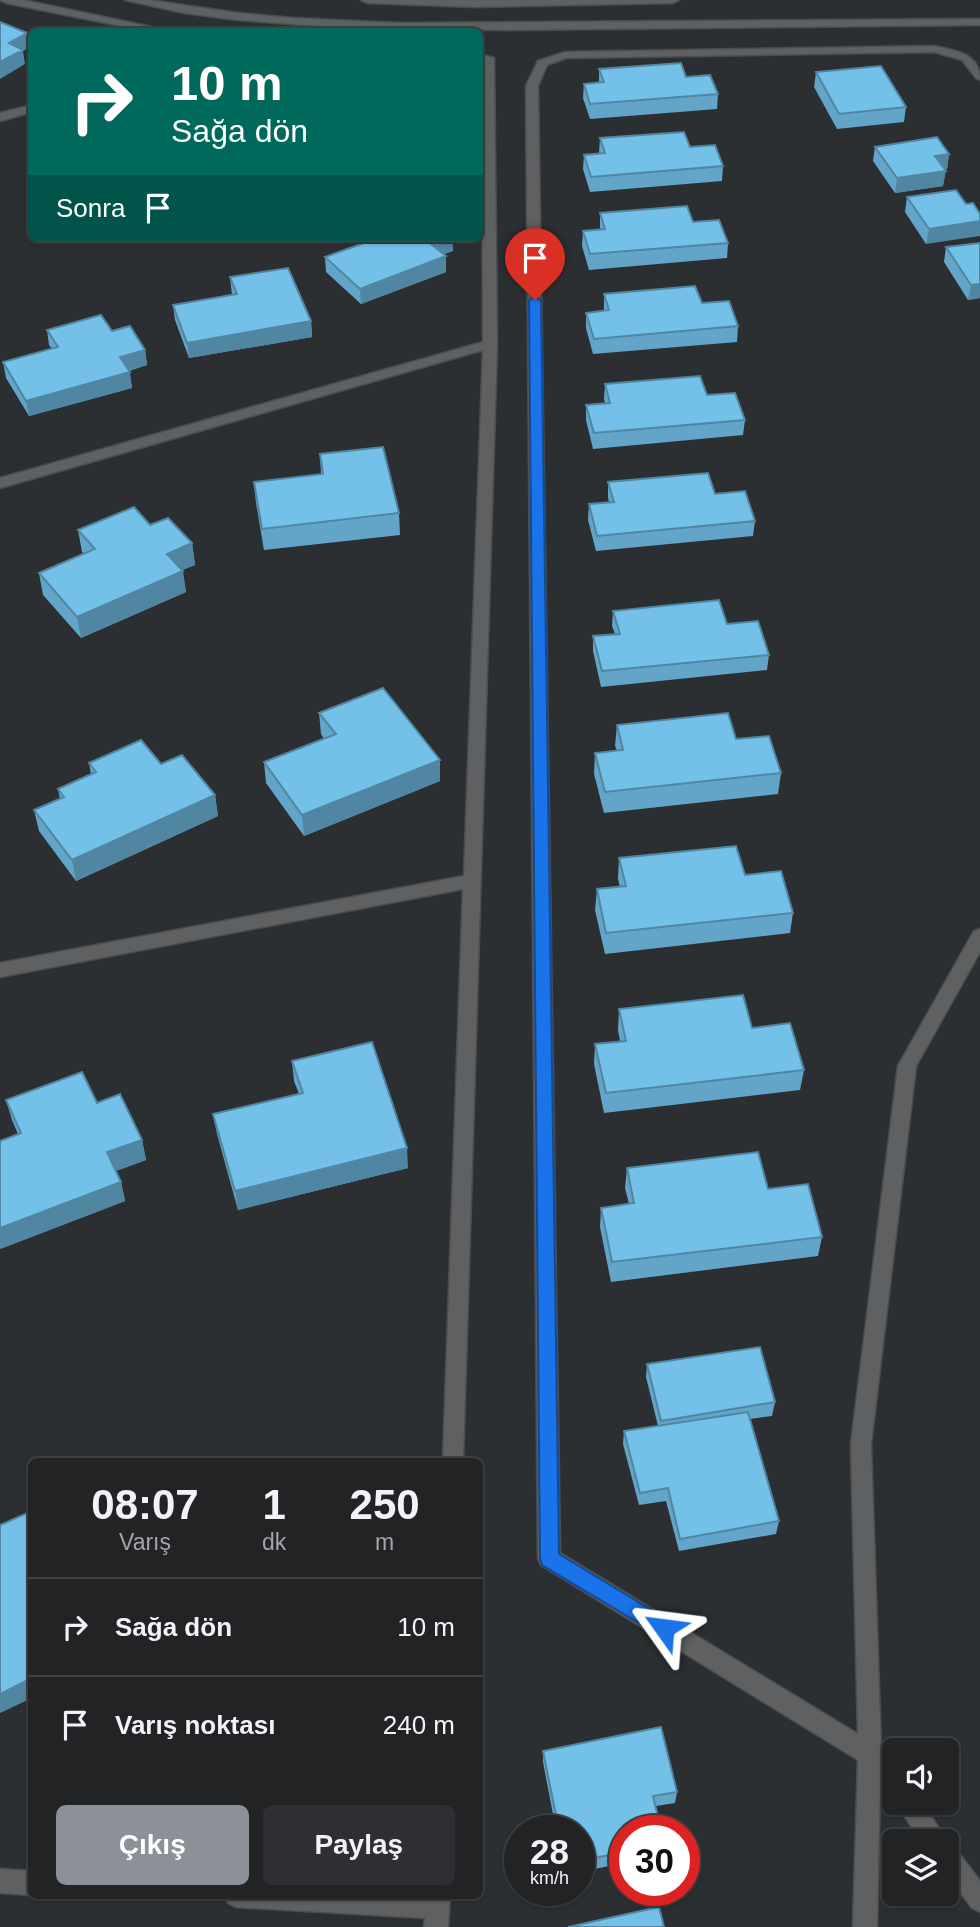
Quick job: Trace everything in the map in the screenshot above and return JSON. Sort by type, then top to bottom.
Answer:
[{"type":"street","points":[[6,0],[150,28]]},
{"type":"street","points":[[131,0],[171,9],[306,23],[487,26],[980,22]]},
{"type":"street","points":[[367,0],[477,4],[673,0]]},
{"type":"street","points":[[882,1770],[870,1754],[549,1558],[532,86],[542,63],[565,55],[935,50],[966,58],[980,76]]},
{"type":"street","points":[[453,1458],[490,344],[488,58],[483,57]]},
{"type":"street","points":[[0,117],[28,109]]},
{"type":"street","points":[[0,483],[490,344]]},
{"type":"street","points":[[0,970],[472,881]]},
{"type":"street","points":[[865,1927],[870,1754],[861,1444],[907,1066],[980,936]]},
{"type":"street","points":[[916,1815],[927,1829]]},
{"type":"street","points":[[959,1872],[980,1900]]},
{"type":"street","points":[[0,1881],[28,1883]]},
{"type":"street","points":[[290,1899],[438,1910]]},
{"type":"building","points":[[0,22],[27,33],[9,43],[23,50],[0,62]]},
{"type":"building","points":[[681,63],[686,77],[710,75],[718,94],[590,104],[584,84],[604,82],[599,69]]},
{"type":"building","points":[[881,66],[906,107],[839,114],[816,72]]},
{"type":"building","points":[[684,132],[690,147],[715,145],[723,166],[591,177],[584,155],[605,153],[600,138]]},
{"type":"building","points":[[937,137],[949,154],[935,156],[946,171],[897,178],[875,147]]},
{"type":"building","points":[[956,190],[966,204],[973,203],[980,214],[980,221],[929,229],[907,197]]},
{"type":"building","points":[[687,206],[693,222],[719,220],[728,243],[590,254],[583,231],[605,229],[600,213]]},
{"type":"building","points":[[366,242],[436,242],[431,244],[446,256],[360,289],[325,257]]},
{"type":"building","points":[[980,243],[980,284],[971,285],[946,247]]},
{"type":"building","points":[[288,268],[311,321],[187,343],[173,305],[237,294],[230,277]]},
{"type":"building","points":[[695,286],[702,303],[729,301],[738,326],[594,339],[586,313],[609,310],[604,294]]},
{"type":"building","points":[[101,315],[112,331],[130,326],[145,350],[120,357],[130,372],[26,401],[3,362],[58,347],[47,330]]},
{"type":"building","points":[[700,376],[707,395],[735,393],[745,420],[594,433],[586,405],[610,403],[605,384]]},
{"type":"building","points":[[383,447],[399,513],[262,529],[254,482],[323,474],[320,454]]},
{"type":"building","points":[[708,473],[715,494],[745,491],[755,521],[597,536],[589,504],[614,502],[608,482]]},
{"type":"building","points":[[134,507],[150,525],[168,518],[192,543],[167,554],[183,571],[77,617],[39,573],[95,549],[78,530]]},
{"type":"building","points":[[719,600],[727,624],[758,621],[769,655],[602,671],[593,636],[620,634],[613,611]]},
{"type":"building","points":[[383,688],[440,760],[302,815],[264,762],[336,734],[319,713]]},
{"type":"building","points":[[728,713],[736,739],[769,736],[781,773],[605,792],[595,753],[623,750],[617,725]]},
{"type":"building","points":[[141,740],[161,764],[182,755],[215,795],[72,860],[34,810],[64,797],[58,789],[96,772],[89,763]]},
{"type":"building","points":[[736,846],[745,875],[781,871],[793,913],[606,933],[597,889],[626,886],[619,858]]},
{"type":"building","points":[[743,995],[752,1028],[790,1023],[804,1070],[606,1093],[595,1044],[626,1041],[619,1009]]},
{"type":"building","points":[[372,1042],[407,1148],[235,1191],[213,1114],[303,1093],[292,1061]]},
{"type":"building","points":[[82,1072],[97,1103],[120,1094],[142,1140],[107,1152],[121,1182],[0,1228],[0,1141],[21,1133],[6,1100]]},
{"type":"building","points":[[758,1152],[768,1189],[808,1184],[822,1237],[612,1262],[601,1208],[634,1203],[627,1168]]},
{"type":"building","points":[[760,1347],[775,1402],[661,1421],[647,1364]]},
{"type":"building","points":[[748,1412],[779,1521],[680,1539],[668,1488],[640,1493],[624,1431]]},
{"type":"building","points":[[28,1513],[28,1680],[0,1694],[0,1525]]},
{"type":"building","points":[[661,1727],[677,1792],[653,1796],[657,1815],[609,1815],[609,1855],[595,1858],[595,1815],[556,1815],[543,1751]]},
{"type":"building","points":[[659,1907],[664,1927],[568,1927]]},
{"type":"route","points":[[535,300],[549,1558],[664,1628]]}]
